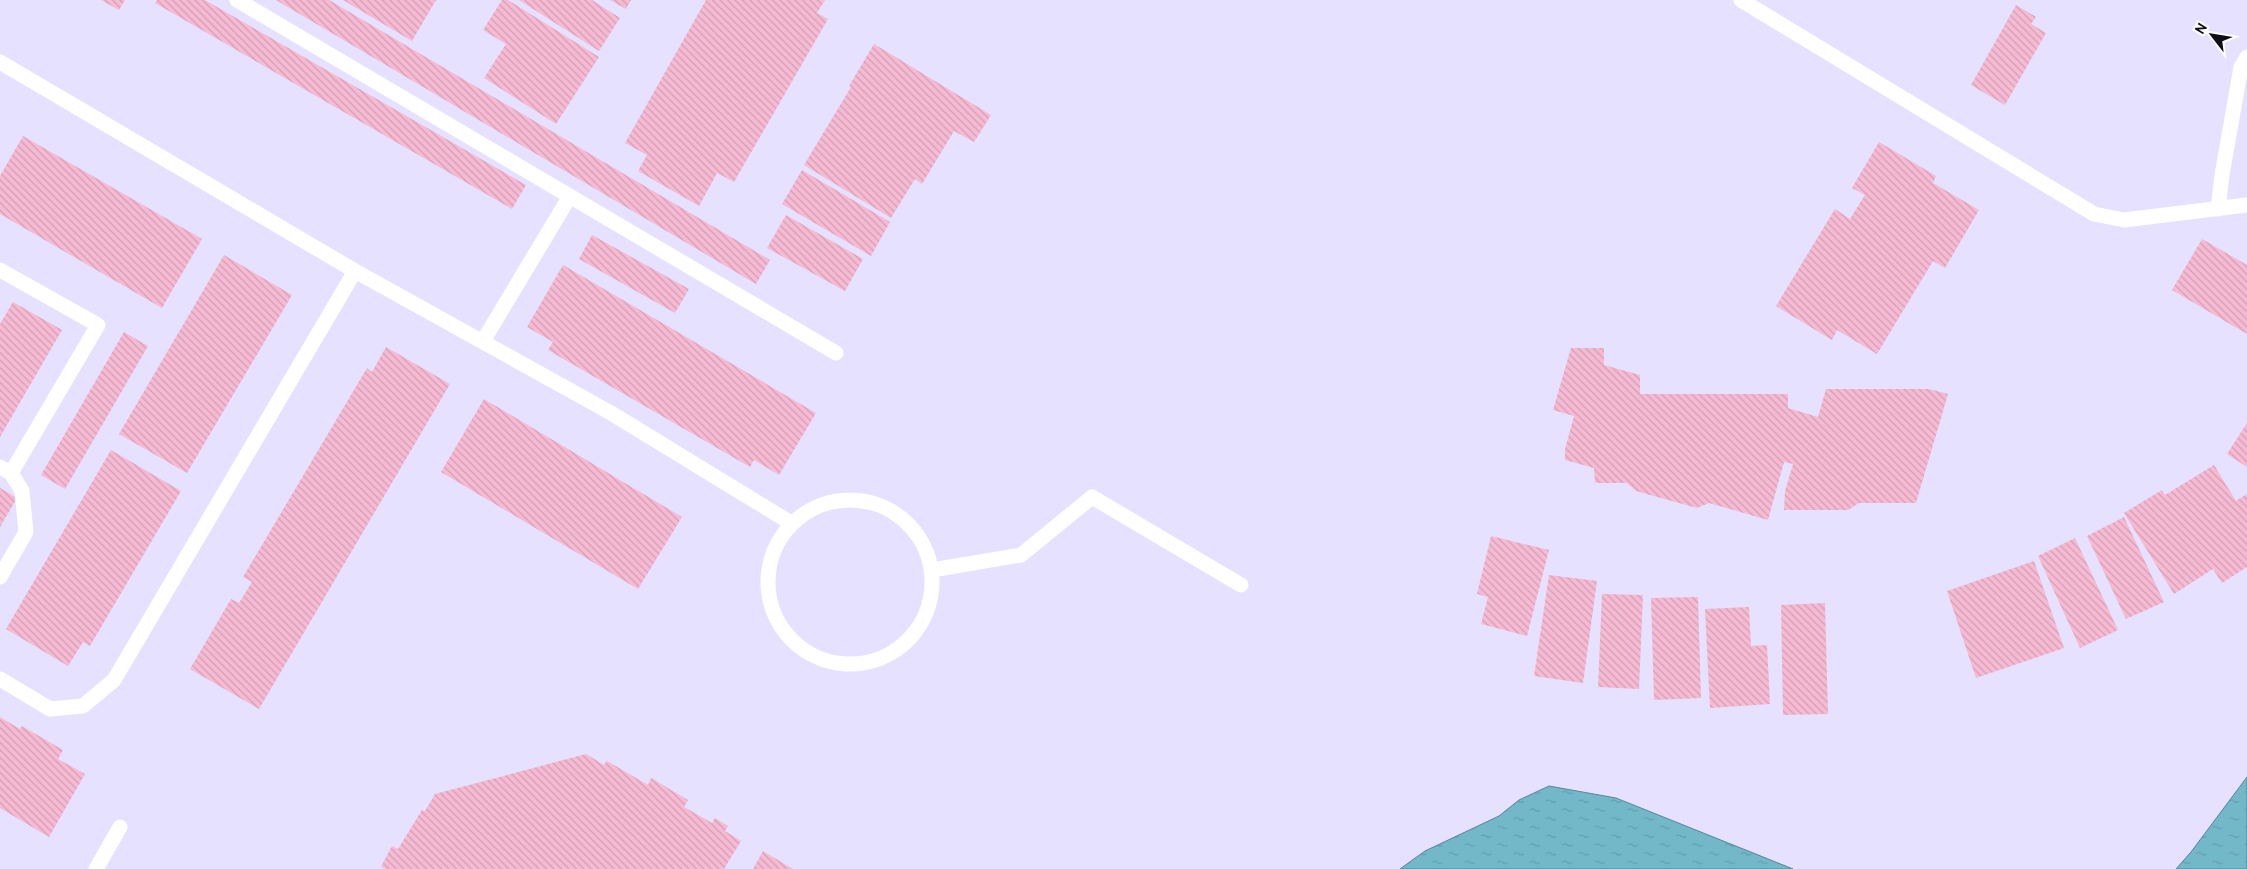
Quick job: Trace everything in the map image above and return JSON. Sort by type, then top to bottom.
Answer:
[{"type":"lane","points":[[237,0],[836,353]]},
{"type":"lane","points":[[1741,0],[2094,214],[2124,220],[2247,205]]},
{"type":"lane","points":[[0,62],[355,271],[611,413],[792,523]]},
{"type":"lane","points":[[2218,209],[2222,175],[2244,62]]},
{"type":"lane","points":[[483,341],[570,196]]},
{"type":"lane","points":[[0,270],[98,325],[6,470],[22,491],[26,532],[0,577]]},
{"type":"lane","points":[[0,679],[50,709],[83,706],[114,680],[355,271]]},
{"type":"lane","points":[[932,570],[1021,555],[1092,497],[1241,585]]},
{"type":"lane","points":[[837,499],[864,500],[880,505],[889,508],[910,523],[924,545],[932,570],[932,594],[925,617],[912,637],[893,652],[871,662],[847,665],[824,660],[802,650],[785,633],[773,612],[767,589],[769,565],[774,550],[792,523],[812,508],[837,499]]},
{"type":"lane","points":[[96,869],[120,827]]},
{"type":"water","points":[[2247,777],[2247,869],[2176,869],[2191,852]]},
{"type":"water","points":[[1549,786],[1616,798],[1793,869],[1400,869],[1425,851],[1499,816],[1519,800]]},
{"type":"building","points":[[101,0],[125,0],[119,10]]},
{"type":"building","points":[[157,0],[205,0],[526,185],[512,209],[155,3]]},
{"type":"building","points":[[276,0],[329,0],[770,260],[756,284]]},
{"type":"building","points":[[343,0],[436,0],[412,41]]},
{"type":"building","points":[[502,0],[508,0],[599,57],[556,124],[484,78],[506,44],[483,30]]},
{"type":"building","points":[[519,0],[592,0],[620,18],[599,51]]},
{"type":"building","points":[[610,0],[631,0],[626,9]]},
{"type":"building","points":[[706,0],[825,0],[817,13],[828,19],[734,182],[717,173],[699,206],[638,171],[647,155],[625,143]]},
{"type":"building","points":[[2016,5],[2036,17],[2031,24],[2046,33],[2005,105],[1971,85]]},
{"type":"building","points":[[874,44],[991,115],[974,142],[954,131],[922,184],[915,179],[891,218],[804,165],[851,87],[849,86]]},
{"type":"building","points":[[23,136],[202,239],[162,308],[0,214],[0,176]]},
{"type":"building","points":[[1879,142],[1936,176],[1933,183],[1979,210],[1945,268],[1933,261],[1877,354],[1837,330],[1832,340],[1776,306],[1835,209],[1850,219],[1865,195],[1852,188]]},
{"type":"building","points":[[802,170],[890,222],[871,256],[782,204]]},
{"type":"building","points":[[786,215],[863,259],[845,291],[767,248]]},
{"type":"building","points":[[592,235],[689,289],[675,313],[579,259]]},
{"type":"building","points":[[2202,239],[2247,265],[2247,334],[2172,290]]},
{"type":"building","points":[[224,255],[292,295],[187,473],[119,434]]},
{"type":"building","points":[[563,265],[816,413],[779,475],[754,460],[750,467],[548,350],[553,342],[527,327]]},
{"type":"building","points":[[13,302],[62,330],[0,437],[0,324]]},
{"type":"building","points":[[124,332],[148,346],[65,489],[41,475]]},
{"type":"building","points":[[386,347],[450,384],[259,709],[190,669],[231,599],[239,603],[252,582],[243,577],[367,368],[372,372]]},
{"type":"building","points":[[1571,348],[1604,348],[1604,365],[1640,375],[1640,394],[1788,394],[1788,408],[1818,417],[1826,389],[1929,389],[1948,394],[1916,503],[1859,503],[1848,510],[1784,510],[1785,491],[1793,464],[1784,462],[1768,520],[1709,503],[1697,508],[1636,491],[1627,483],[1595,483],[1594,468],[1565,460],[1565,449],[1574,416],[1553,410]]},
{"type":"building","points":[[484,399],[682,517],[638,589],[441,472]]},
{"type":"building","points":[[2247,423],[2247,467],[2227,454]]},
{"type":"building","points":[[111,450],[181,491],[90,646],[83,642],[68,666],[6,629]]},
{"type":"building","points":[[2214,465],[2236,501],[2247,494],[2247,567],[2222,583],[2213,569],[2174,594],[2124,513],[2162,490],[2165,495]]},
{"type":"building","points":[[0,488],[17,498],[0,527]]},
{"type":"building","points":[[2124,517],[2164,602],[2126,619],[2087,536]]},
{"type":"building","points":[[1491,536],[1549,550],[1527,636],[1481,624],[1488,597],[1477,594]]},
{"type":"building","points":[[2075,538],[2118,630],[2080,648],[2038,556]]},
{"type":"building","points":[[2034,561],[2064,648],[1976,678],[1947,591]]},
{"type":"building","points":[[1549,575],[1597,581],[1583,683],[1534,676]]},
{"type":"building","points":[[1602,594],[1643,595],[1639,689],[1598,687]]},
{"type":"building","points":[[1698,597],[1701,698],[1654,700],[1651,598]]},
{"type":"building","points":[[1825,603],[1828,714],[1783,715],[1781,605]]},
{"type":"building","points":[[1749,607],[1751,646],[1767,645],[1770,704],[1710,708],[1705,609]]},
{"type":"building","points":[[0,717],[20,729],[22,726],[63,750],[58,759],[85,774],[49,837],[0,808]]},
{"type":"building","points":[[586,754],[604,765],[607,761],[648,785],[651,778],[688,800],[684,807],[712,823],[715,818],[728,826],[725,831],[741,841],[724,869],[386,869],[381,867],[392,846],[398,849],[422,810],[425,811],[435,794]]},
{"type":"building","points":[[763,851],[793,869],[753,869]]}]
